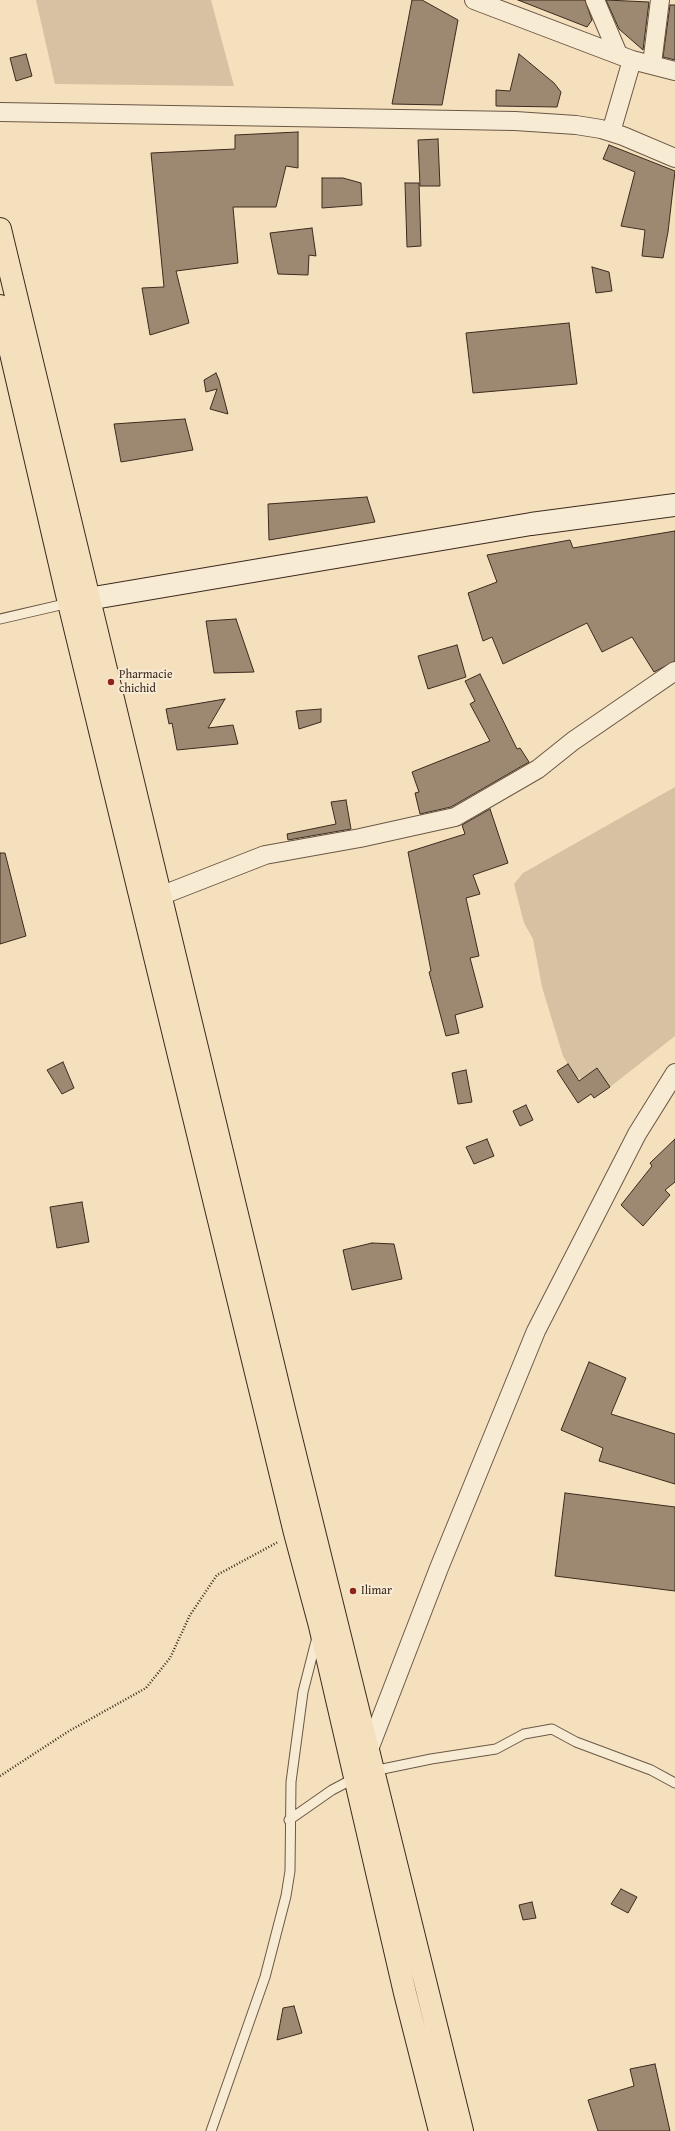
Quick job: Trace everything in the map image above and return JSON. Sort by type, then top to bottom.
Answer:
[{"type":"highway","points":[[0,229],[80,600],[295,1533],[320,1626],[365,1767],[405,1993],[440,2131]]},
{"type":"highway","points":[[0,306],[160,896],[365,1767],[462,2131]]},
{"type":"street","points":[[474,0],[625,57],[675,71]]},
{"type":"street","points":[[595,0],[625,57],[611,132]]},
{"type":"street","points":[[652,64],[660,0]]},
{"type":"street","points":[[0,112],[515,121],[576,125],[611,132],[675,158]]},
{"type":"street","points":[[80,600],[531,524],[675,505]]},
{"type":"street","points":[[160,896],[265,855],[360,838],[455,817],[538,769],[573,741],[675,671]]},
{"type":"street","points":[[365,1767],[439,1568],[536,1331],[627,1154],[673,1078]]},
{"type":"lane","points":[[0,619],[80,600]]},
{"type":"lane","points":[[212,2131],[220,2112],[265,1977],[286,1896],[290,1871],[290,1782],[303,1692],[320,1626]]},
{"type":"lane","points":[[289,1820],[365,1767],[496,1750],[524,1734],[552,1729],[583,1744],[651,1770],[675,1783]]},
{"type":"path","points":[[0,1776],[69,1731],[146,1688],[170,1658],[190,1615],[217,1575],[295,1533]]},
{"type":"shaded area","points":[[36,0],[211,0],[234,86],[55,84]]},
{"type":"shaded area","points":[[675,787],[675,1036],[610,1087],[576,1077],[563,1056],[542,987],[533,939],[524,923],[514,884],[523,873]]},
{"type":"building","points":[[412,0],[422,0],[458,20],[442,105],[392,104]]},
{"type":"building","points":[[518,0],[585,0],[592,20],[587,27]]},
{"type":"building","points":[[606,0],[649,2],[643,50],[619,29]]},
{"type":"building","points":[[670,5],[675,5],[675,60],[663,57]]},
{"type":"building","points":[[26,54],[32,76],[16,81],[10,58]]},
{"type":"building","points":[[519,54],[554,83],[561,92],[557,107],[496,106],[496,90],[510,91]]},
{"type":"building","points":[[298,132],[298,168],[286,166],[276,207],[233,207],[238,263],[176,271],[189,323],[150,335],[142,288],[164,287],[151,153],[235,149],[235,135]]},
{"type":"building","points":[[438,139],[440,186],[420,186],[418,140]]},
{"type":"building","points":[[609,145],[675,171],[668,232],[663,258],[642,256],[645,230],[621,226],[635,172],[603,159]]},
{"type":"building","points":[[322,178],[343,178],[361,183],[362,205],[322,208]]},
{"type":"building","points":[[405,183],[419,183],[421,246],[407,247]]},
{"type":"building","points":[[312,228],[316,256],[309,255],[308,275],[278,274],[270,233]]},
{"type":"building","points":[[592,267],[609,272],[612,291],[596,293]]},
{"type":"building","points":[[569,323],[577,384],[473,393],[466,333]]},
{"type":"building","points":[[216,373],[228,414],[210,409],[217,389],[206,392],[204,380]]},
{"type":"building","points":[[185,419],[193,450],[121,462],[114,424]]},
{"type":"building","points":[[367,497],[375,522],[269,540],[268,504]]},
{"type":"building","points":[[675,531],[675,661],[654,672],[632,637],[602,652],[587,623],[503,664],[492,637],[483,641],[468,593],[497,582],[487,555],[570,540],[573,548]]},
{"type":"building","points":[[236,619],[254,672],[214,673],[206,621]]},
{"type":"building","points":[[457,645],[466,677],[428,689],[418,656]]},
{"type":"building","points":[[480,674],[517,749],[520,748],[529,762],[451,807],[420,814],[415,793],[419,792],[412,772],[490,741],[470,704],[475,701],[465,681]]},
{"type":"building","points":[[225,699],[208,728],[233,725],[238,744],[177,750],[172,723],[169,724],[166,709]]},
{"type":"building","points":[[321,709],[321,722],[299,729],[296,711]]},
{"type":"building","points":[[346,800],[351,829],[288,840],[287,834],[336,824],[331,802]]},
{"type":"building","points":[[490,809],[508,863],[473,875],[480,894],[466,898],[479,956],[470,958],[483,1007],[455,1015],[459,1033],[446,1036],[429,972],[431,971],[408,852],[465,834],[462,825]]},
{"type":"building","points":[[0,853],[5,853],[26,936],[0,944]]},
{"type":"building","points":[[63,1062],[74,1088],[62,1094],[47,1070]]},
{"type":"building","points":[[568,1064],[579,1081],[597,1068],[610,1087],[594,1098],[591,1094],[578,1103],[557,1071]]},
{"type":"building","points":[[466,1070],[472,1102],[458,1104],[452,1073]]},
{"type":"building","points":[[526,1105],[533,1120],[520,1126],[513,1111]]},
{"type":"building","points":[[487,1139],[494,1156],[474,1164],[466,1147]]},
{"type":"building","points":[[675,1139],[675,1182],[665,1190],[670,1195],[643,1226],[621,1205],[652,1166],[650,1163]]},
{"type":"building","points":[[82,1202],[89,1242],[57,1248],[50,1207]]},
{"type":"building","points":[[372,1243],[394,1244],[402,1279],[352,1290],[343,1250]]},
{"type":"building","points":[[589,1362],[626,1378],[611,1414],[675,1434],[675,1484],[599,1461],[603,1448],[561,1430]]},
{"type":"building","points":[[565,1493],[675,1507],[675,1591],[555,1576]]},
{"type":"building","points":[[621,1889],[637,1897],[628,1913],[611,1904]]},
{"type":"building","points":[[532,1902],[536,1918],[523,1920],[519,1905]]},
{"type":"building","points":[[294,2006],[302,2033],[277,2040],[283,2008]]},
{"type":"building","points":[[655,2064],[670,2131],[598,2131],[588,2100],[634,2086],[630,2069]]},
{"type":"place","name":"Pharmacie chichid","points":[[111,682]]},
{"type":"place","name":"Ilimar","points":[[353,1591]]}]
